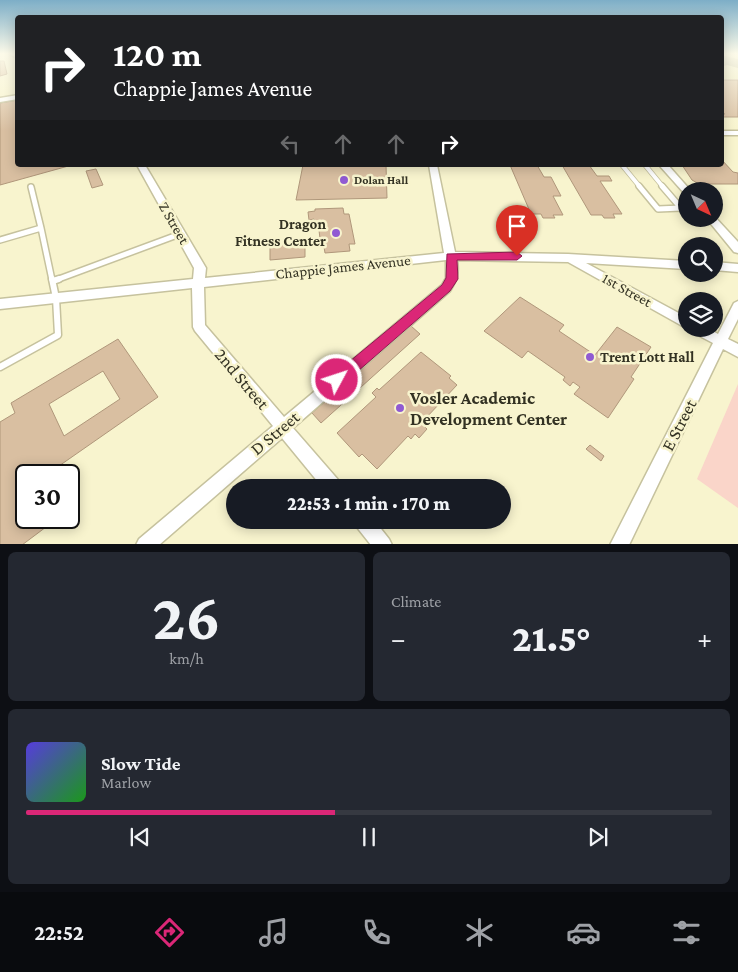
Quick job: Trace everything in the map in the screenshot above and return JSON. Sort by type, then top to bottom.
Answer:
[{"type":"street","points":[[0,100],[15,97]]},
{"type":"street","points":[[724,133],[738,133]]},
{"type":"street","name":"Z Street","points":[[142,167],[200,268],[198,282]]},
{"type":"street","name":"D Street","points":[[145,544],[446,288],[452,279],[451,256],[433,167]]},
{"type":"street","points":[[665,167],[679,182]]},
{"type":"street","points":[[720,228],[738,249]]},
{"type":"street","name":"Chappie James Avenue","points":[[0,304],[451,256],[568,258],[678,265]]},
{"type":"street","name":"1st Street","points":[[568,258],[678,319]]},
{"type":"street","points":[[723,267],[738,268]]},
{"type":"street","name":"2nd Street","points":[[198,282],[199,327],[326,479]]},
{"type":"street","name":"E Street","points":[[619,544],[738,306]]},
{"type":"street","points":[[712,337],[738,351]]},
{"type":"street","points":[[370,529],[383,544]]},
{"type":"lane","points":[[624,167],[658,209],[678,208]]},
{"type":"lane","points":[[647,167],[678,201]]},
{"type":"lane","points":[[0,367],[58,335],[53,281],[31,187]]},
{"type":"lane","points":[[0,240],[40,228]]},
{"type":"lane","points":[[53,281],[180,234]]},
{"type":"shaded area","points":[[738,384],[738,508],[697,479]]},
{"type":"building","points":[[724,80],[738,80],[738,117],[724,117]]},
{"type":"building","points":[[15,100],[15,167],[65,167],[0,185],[0,103]]},
{"type":"building","points":[[724,162],[733,172],[738,173],[738,184],[696,182],[683,167],[724,167]]},
{"type":"building","name":"Dolan Hall","points":[[303,167],[386,167],[387,198],[296,200]]},
{"type":"building","points":[[511,167],[538,167],[544,177],[551,177],[561,196],[553,196],[563,215],[553,215],[555,218],[543,218],[541,214],[531,214]]},
{"type":"building","points":[[563,167],[590,167],[597,176],[609,176],[612,181],[600,181],[622,214],[613,214],[615,218],[591,215]]},
{"type":"building","points":[[96,169],[103,185],[92,188],[86,171]]},
{"type":"building","name":"Dragon Fitness Center","points":[[343,208],[344,214],[349,214],[355,244],[349,244],[350,251],[325,253],[324,247],[321,247],[318,222],[315,222],[314,219],[309,220],[308,212],[315,211],[315,209]]},
{"type":"building","points":[[305,242],[305,257],[270,260],[270,246]]},
{"type":"building","name":"Trent Lott Hall","points":[[520,297],[564,325],[559,331],[595,355],[617,327],[651,347],[631,377],[634,379],[608,418],[574,394],[580,387],[573,382],[570,386],[563,380],[565,377],[528,351],[522,358],[484,331]]},
{"type":"building","points":[[411,326],[420,334],[321,423],[312,413]]},
{"type":"building","points":[[118,339],[158,397],[62,464],[15,464],[15,529],[43,529],[23,544],[0,544],[0,422],[15,413],[11,403]],"holes":[[[103,371],[120,399],[64,436],[49,404]]]},
{"type":"building","name":"Vosler Academic Development Center","points":[[421,352],[451,376],[449,378],[457,385],[425,419],[427,421],[423,425],[427,429],[419,438],[415,434],[411,439],[408,436],[377,469],[362,454],[359,457],[337,433],[376,397],[372,393],[377,388],[379,390]]},
{"type":"building","points":[[590,445],[604,456],[601,461],[586,449]]},
{"type":"place","name":"Dolan Hall","points":[[344,180]]},
{"type":"place","name":"Dragon Fitness Center","points":[[336,233]]},
{"type":"place","name":"Trent Lott Hall","points":[[590,357]]},
{"type":"place","name":"Vosler Academic Development Center","points":[[400,408]]},
{"type":"route","points":[[337,380],[446,288],[452,279],[451,256],[517,256]]}]
